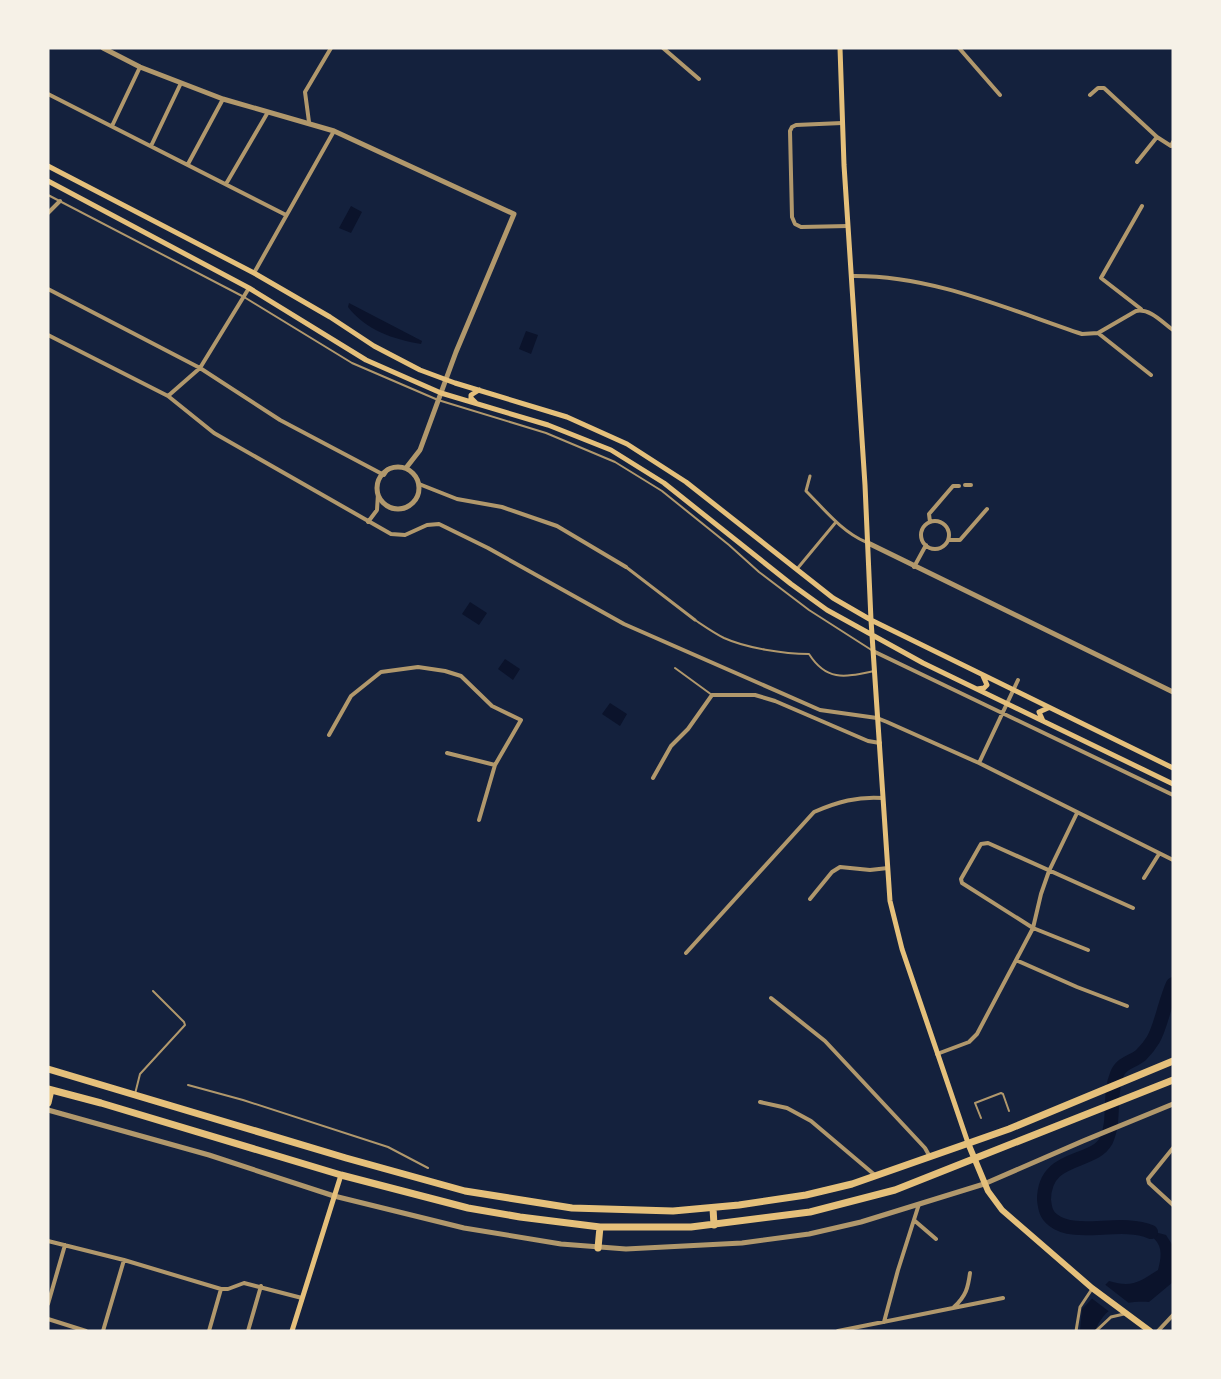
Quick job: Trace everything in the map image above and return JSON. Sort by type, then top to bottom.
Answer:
[{"type":"highway","points":[[48,1069],[346,1158],[488,1195],[572,1208],[673,1211],[806,1195],[877,1176],[1082,1100],[1173,1061]]},
{"type":"highway","points":[[48,1103],[50,1089],[341,1175],[468,1208],[600,1227],[714,1225],[810,1212],[895,1190],[1173,1080]]},
{"type":"highway","points":[[713,1208],[714,1225]]},
{"type":"highway","points":[[598,1248],[600,1227]]},
{"type":"main road","points":[[840,48],[842,123],[871,620],[890,901],[902,949],[984,1184],[1002,1210],[1092,1288],[1150,1331]]},
{"type":"main road","points":[[48,166],[254,273],[330,317],[374,346],[420,370],[567,417],[603,432],[643,453],[686,482],[796,570],[836,599],[871,620],[1173,768]]},
{"type":"main road","points":[[48,181],[249,288],[366,360],[441,393],[567,432],[611,450],[672,489],[783,578],[827,610],[902,652],[1173,784]]},
{"type":"main road","points":[[415,382],[418,383],[423,379],[423,373],[420,370]]},
{"type":"main road","points":[[477,404],[471,395],[481,390]]},
{"type":"main road","points":[[827,610],[836,609],[838,604],[836,599]]},
{"type":"main road","points":[[902,652],[898,643],[907,639]]},
{"type":"main road","points":[[976,689],[987,686],[982,675]]},
{"type":"main road","points":[[1045,723],[1039,712],[1043,708],[1050,708]]},
{"type":"main road","points":[[292,1331],[341,1175]]},
{"type":"street","points":[[103,48],[140,67],[223,99],[334,131],[514,214],[480,292],[420,450],[406,468]]},
{"type":"street","points":[[309,122],[305,92],[331,48]]},
{"type":"street","points":[[663,48],[699,78]]},
{"type":"street","points":[[959,48],[1000,95]]},
{"type":"street","points":[[111,126],[140,67]]},
{"type":"street","points":[[151,146],[182,83]]},
{"type":"street","points":[[1090,95],[1098,88],[1104,88],[1157,137],[1172,145]]},
{"type":"street","points":[[48,94],[286,215]]},
{"type":"street","points":[[188,164],[223,99]]},
{"type":"street","points":[[226,184],[268,111]]},
{"type":"street","points":[[842,123],[796,124],[792,127],[790,131],[792,217],[795,224],[801,227],[848,226]]},
{"type":"street","points":[[254,273],[334,131]]},
{"type":"street","points":[[1137,162],[1157,137]]},
{"type":"street","points":[[48,213],[60,201]]},
{"type":"street","points":[[1142,206],[1101,278],[1173,330]]},
{"type":"street","points":[[852,276],[908,280],[961,292],[1082,334],[1098,333],[1142,309]]},
{"type":"street","points":[[168,396],[200,368],[249,288]]},
{"type":"street","points":[[48,289],[200,368],[280,420],[384,475],[388,469]]},
{"type":"street","points":[[1098,333],[1151,375]]},
{"type":"street","points":[[48,335],[168,396],[214,433],[391,534],[405,535],[427,525],[440,524],[488,548],[624,624],[820,710],[877,718],[979,763],[1173,860]]},
{"type":"street","points":[[368,522],[377,510],[378,493],[379,479],[388,469],[406,468],[418,478],[418,496],[404,509],[391,508],[385,504],[378,493]]},
{"type":"street","points":[[810,476],[806,491],[836,522],[856,538],[1173,692]]},
{"type":"street","points":[[419,484],[457,499],[502,507],[557,526],[626,567],[695,620]]},
{"type":"street","points":[[965,485],[971,485]]},
{"type":"street","points":[[930,522],[929,514],[953,486],[959,486]]},
{"type":"street","points":[[948,540],[960,540],[987,510]]},
{"type":"street","points":[[796,570],[836,522]]},
{"type":"street","points":[[939,522],[946,527],[948,540],[938,548],[926,545],[922,532],[926,524],[939,522]]},
{"type":"street","points":[[914,567],[926,545]]},
{"type":"street","points":[[873,651],[1173,795]]},
{"type":"street","points":[[329,735],[351,696],[381,672],[418,667],[461,676],[492,706],[521,720],[495,765],[479,820]]},
{"type":"street","points":[[979,763],[1018,680]]},
{"type":"street","points":[[653,778],[671,746],[688,729],[712,695],[755,695],[775,701],[868,741],[879,743]]},
{"type":"street","points":[[447,753],[495,765]]},
{"type":"street","points":[[686,953],[814,812],[837,802],[884,798]]},
{"type":"street","points":[[937,1054],[974,1039],[1033,928],[1049,871],[1077,813]]},
{"type":"street","points":[[1088,950],[1033,928],[965,885],[961,879],[981,844],[984,843],[1133,908]]},
{"type":"street","points":[[1144,878],[1159,854]]},
{"type":"street","points":[[810,899],[832,872],[840,867],[870,870],[888,868]]},
{"type":"street","points":[[1016,960],[1126,1006]]},
{"type":"street","points":[[771,998],[825,1041],[925,1148],[930,1157]]},
{"type":"street","points":[[760,1102],[787,1108],[811,1121],[877,1176]]},
{"type":"street","points":[[48,1110],[209,1155],[334,1196],[464,1228],[522,1239],[598,1248],[693,1247],[787,1238],[861,1222],[984,1184],[1173,1104]]},
{"type":"street","points":[[1173,1148],[1148,1179],[1149,1183],[1173,1205]]},
{"type":"street","points":[[884,1322],[919,1204]]},
{"type":"street","points":[[915,1221],[936,1239]]},
{"type":"street","points":[[48,1240],[221,1289],[244,1283],[302,1298]]},
{"type":"street","points":[[48,1304],[65,1245]]},
{"type":"street","points":[[103,1331],[124,1260]]},
{"type":"street","points":[[953,1307],[968,1290],[970,1273]]},
{"type":"street","points":[[248,1331],[261,1286]]},
{"type":"street","points":[[1076,1331],[1080,1307],[1092,1288]]},
{"type":"street","points":[[209,1331],[221,1289]]},
{"type":"street","points":[[841,1330],[1003,1298]]},
{"type":"street","points":[[1096,1331],[1111,1317],[1127,1313]]},
{"type":"street","points":[[1158,1331],[1173,1315]]},
{"type":"street","points":[[48,1319],[86,1331]]},
{"type":"lane","points":[[48,195],[244,297],[352,363],[438,400],[546,433],[601,455],[634,473],[667,495],[759,572],[809,610],[873,651]]},
{"type":"lane","points":[[695,620],[724,638],[776,651],[809,654],[821,669],[834,675],[851,676],[874,671]]},
{"type":"lane","points":[[675,668],[712,695]]},
{"type":"lane","points":[[135,1094],[140,1074],[185,1025],[153,991]]},
{"type":"lane","points":[[188,1085],[243,1100],[388,1147],[428,1168]]},
{"type":"lane","points":[[981,1118],[975,1103],[1001,1093],[1009,1111]]},
{"type":"water","points":[[351,206],[362,212],[351,233],[339,228]]},
{"type":"water","points":[[349,303],[422,341],[421,344],[390,336],[371,327],[355,315],[348,307]]},
{"type":"water","points":[[526,331],[538,335],[531,354],[519,349]]},
{"type":"water","points":[[470,602],[487,613],[479,625],[462,614]]},
{"type":"water","points":[[505,659],[520,669],[513,680],[498,669]]},
{"type":"water","points":[[610,703],[627,714],[620,726],[602,714]]},
{"type":"water","points":[[1136,1227],[1166,1235],[1173,1246],[1173,1282],[1149,1302],[1131,1302],[1116,1306],[1104,1315],[1095,1331],[1080,1331],[1082,1309],[1109,1281],[1124,1284],[1135,1283],[1158,1270],[1161,1254],[1158,1243]]},
{"type":"pier","points":[[1103,1283],[1130,1304],[1111,1313],[1090,1297]]},
{"type":"waterway","points":[[1151,1232],[1139,1228],[1073,1228],[1062,1225],[1049,1216],[1044,1200],[1046,1185],[1060,1167],[1100,1149],[1106,1141],[1111,1125],[1113,1090],[1117,1074],[1125,1065],[1141,1055],[1153,1040],[1173,984]]}]
